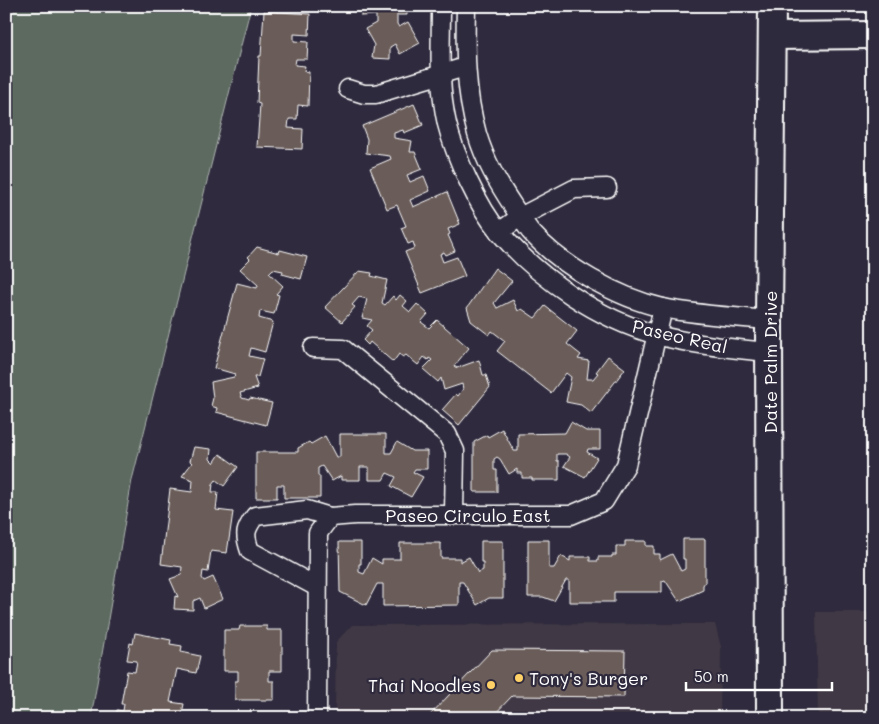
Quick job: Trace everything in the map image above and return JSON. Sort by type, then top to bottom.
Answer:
[{"type":"main road","name":"Date Palm Drive","points":[[770,718],[769,320],[772,6]]},
{"type":"main road","points":[[772,36],[873,36]]},
{"type":"street","name":"Paseo Real","points":[[441,6],[440,73],[447,125],[456,151],[482,207],[499,232],[528,261],[571,294],[598,311],[625,323],[656,334],[727,349],[770,352]]},
{"type":"street","name":"Paseo Real","points":[[466,6],[465,67],[471,109],[484,156],[493,174],[530,231],[553,252],[578,270],[613,291],[636,300],[663,308],[769,320]]},
{"type":"street","points":[[348,89],[364,94],[376,94],[440,73],[465,67]]},
{"type":"street","points":[[499,232],[520,217],[574,189],[607,188]]},
{"type":"street","name":"Paseo Circulo East","points":[[330,517],[454,514],[571,515],[604,501],[626,465],[663,308]]},
{"type":"street","points":[[313,348],[343,349],[447,434],[455,451],[454,514]]},
{"type":"street","points":[[317,587],[250,551],[246,539],[246,528],[255,516],[307,510],[330,517],[318,533],[317,718]]},
{"type":"shaded area","points":[[816,612],[873,612],[873,718],[818,718]]},
{"type":"shaded area","points":[[715,624],[721,647],[720,718],[335,718],[336,642],[352,625]]},
{"type":"green space","points":[[6,6],[251,6],[132,480],[91,718],[6,718]]},
{"type":"building","points":[[361,6],[420,6],[420,10],[407,10],[407,15],[397,15],[397,24],[399,27],[408,22],[420,43],[400,54],[395,44],[390,47],[390,59],[372,58],[374,45],[365,29],[376,23],[376,15],[361,16]]},
{"type":"building","points":[[264,11],[310,14],[309,35],[294,34],[294,41],[308,42],[307,59],[296,59],[295,65],[305,66],[304,71],[309,72],[308,106],[298,105],[297,119],[289,119],[288,128],[303,129],[302,149],[257,147],[260,104],[257,103],[259,56],[261,56]]},
{"type":"building","points":[[414,104],[423,125],[404,133],[403,130],[394,133],[394,138],[412,141],[410,152],[415,152],[422,169],[407,175],[410,182],[424,176],[430,191],[410,200],[413,207],[447,192],[460,224],[448,229],[450,234],[448,235],[455,251],[446,255],[444,252],[440,254],[443,262],[457,257],[465,276],[422,293],[405,252],[415,248],[413,242],[408,244],[401,228],[406,226],[397,205],[387,209],[370,168],[391,159],[390,156],[366,153],[367,139],[362,126]]},
{"type":"building","points":[[257,247],[279,253],[280,250],[307,257],[301,279],[282,274],[283,271],[273,269],[269,273],[283,286],[276,294],[279,295],[274,314],[260,311],[259,318],[273,322],[265,352],[251,348],[249,356],[263,359],[258,377],[254,377],[258,388],[240,393],[242,398],[272,403],[266,425],[216,412],[217,408],[211,406],[213,398],[211,382],[234,377],[235,374],[214,368],[237,283],[257,288],[258,285],[240,269],[250,259],[248,257]]},
{"type":"building","points":[[495,268],[512,281],[494,303],[497,308],[513,300],[518,311],[522,309],[535,318],[545,306],[577,331],[567,344],[581,355],[578,359],[589,361],[587,379],[593,379],[608,356],[625,369],[591,413],[581,405],[566,402],[571,377],[566,373],[551,393],[497,351],[505,341],[492,331],[489,335],[471,321],[467,308]]},
{"type":"building","points":[[359,271],[372,273],[371,276],[387,280],[382,303],[385,305],[393,296],[396,300],[400,295],[407,301],[403,306],[410,312],[417,304],[428,314],[421,322],[429,328],[437,320],[469,348],[454,366],[457,368],[479,360],[483,375],[486,375],[490,387],[459,425],[442,410],[456,394],[458,396],[463,389],[462,384],[444,390],[441,378],[438,382],[423,369],[432,360],[429,358],[428,360],[424,357],[418,365],[406,355],[403,357],[399,354],[393,362],[370,342],[368,345],[363,340],[372,330],[367,326],[372,320],[362,318],[367,299],[359,297],[352,305],[355,307],[342,322],[325,307]]},
{"type":"building","points":[[571,422],[586,431],[600,431],[600,449],[588,449],[587,452],[597,458],[585,477],[564,466],[570,457],[566,454],[557,454],[559,480],[522,478],[522,473],[517,473],[517,469],[509,474],[497,457],[494,459],[494,470],[497,470],[497,492],[474,492],[474,442],[502,429],[514,451],[518,451],[518,434],[565,433]]},
{"type":"building","points":[[340,434],[386,434],[386,453],[391,453],[397,442],[412,451],[427,451],[427,469],[415,469],[413,472],[423,477],[411,497],[391,486],[396,477],[387,473],[383,480],[369,480],[369,467],[360,467],[360,480],[341,480],[341,476],[332,481],[322,466],[318,468],[320,498],[284,498],[284,485],[277,485],[277,498],[256,498],[256,452],[298,452],[298,448],[309,442],[311,444],[325,436],[336,457],[340,457]]},
{"type":"building","points":[[194,447],[211,449],[210,459],[214,463],[220,454],[238,467],[224,486],[216,480],[213,484],[212,492],[218,492],[216,510],[233,512],[227,553],[211,551],[208,572],[203,571],[202,578],[204,581],[213,577],[223,599],[204,608],[200,598],[193,601],[193,610],[174,609],[175,596],[178,597],[170,579],[181,575],[182,567],[161,564],[170,489],[192,492],[193,480],[182,476],[192,463],[190,461]]},
{"type":"building","points":[[683,539],[705,539],[705,582],[703,590],[679,601],[665,580],[662,581],[662,592],[614,592],[614,602],[569,602],[569,580],[566,580],[554,601],[543,597],[528,597],[528,540],[549,540],[549,568],[554,568],[561,556],[570,561],[570,557],[590,557],[590,561],[598,561],[598,557],[612,557],[612,555],[616,555],[616,546],[625,546],[625,541],[646,541],[646,546],[654,546],[654,554],[660,554],[660,560],[672,554],[681,571],[685,569]]},
{"type":"building","points":[[481,541],[503,541],[503,598],[489,598],[477,605],[463,582],[459,582],[459,605],[383,606],[383,584],[377,584],[366,605],[340,592],[339,542],[361,542],[359,572],[364,574],[372,558],[382,564],[382,559],[400,559],[400,543],[441,543],[441,558],[460,558],[460,562],[469,557],[478,573],[483,570]]},
{"type":"building","points":[[240,626],[267,626],[267,630],[282,630],[282,671],[269,671],[269,681],[274,681],[274,700],[235,700],[235,681],[238,681],[238,671],[224,671],[224,630],[239,630]]},
{"type":"building","points":[[135,633],[171,640],[170,644],[182,646],[181,652],[200,656],[196,673],[177,669],[170,702],[184,704],[181,718],[116,718],[117,710],[123,711],[124,704],[121,704],[127,671],[135,672],[137,661],[127,660],[130,643],[133,644]]},
{"type":"building","points":[[492,650],[625,651],[624,697],[512,696],[491,718],[430,718],[430,715]]},
{"type":"place","name":"Tony's Burger","points":[[519,678]]},
{"type":"place","name":"Thai Noodles","points":[[491,685]]}]
